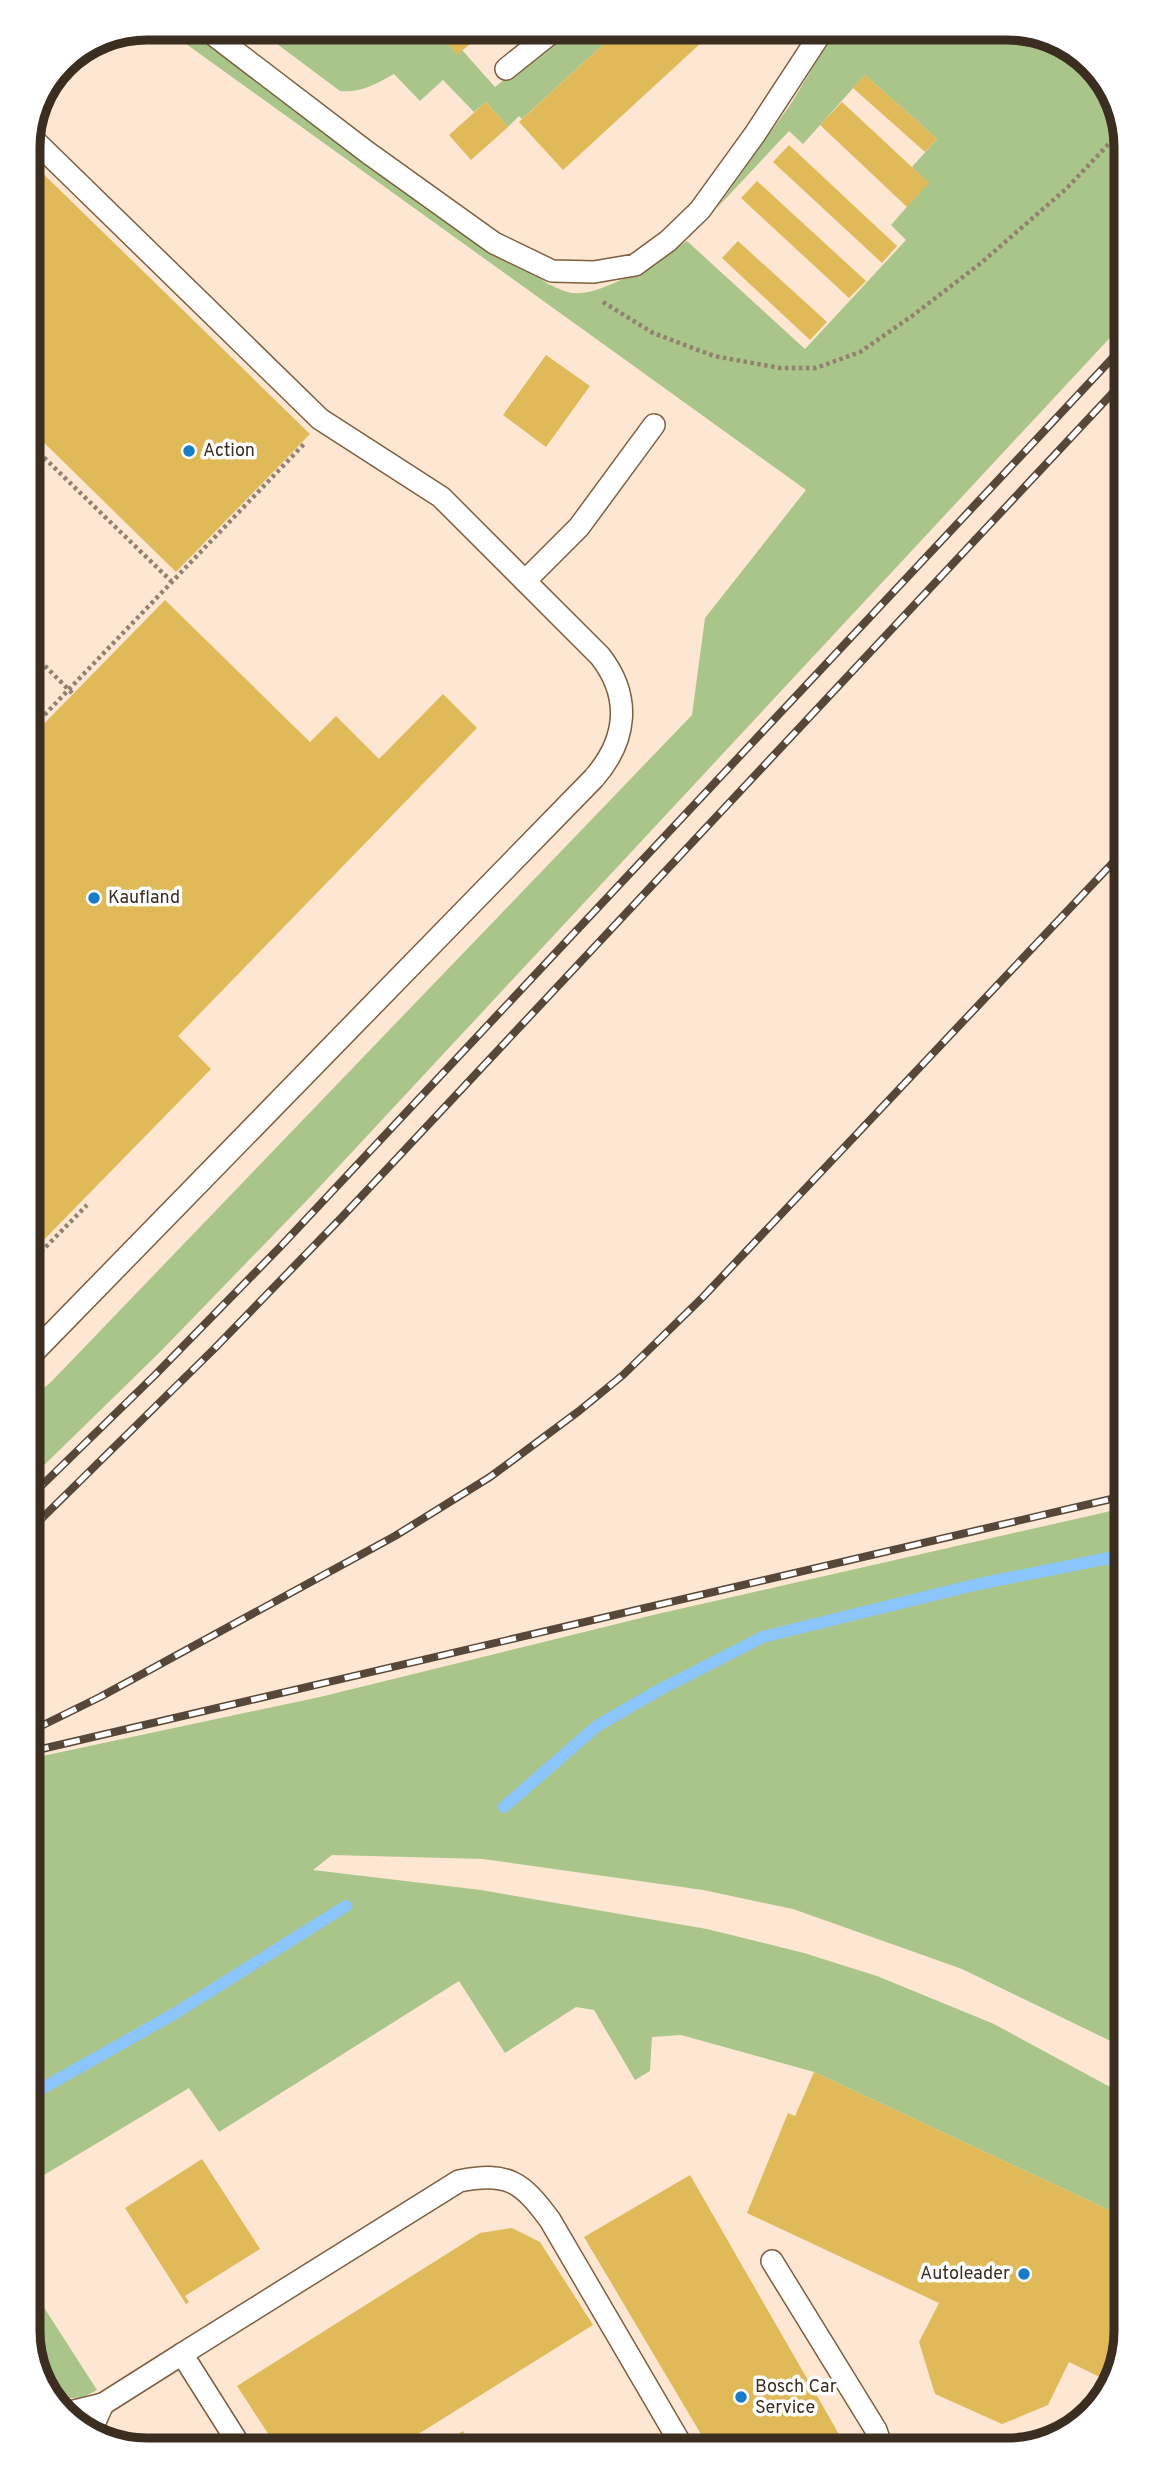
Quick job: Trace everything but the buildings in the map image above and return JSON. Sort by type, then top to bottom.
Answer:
[{"type":"lane","points":[[220,40],[367,152],[494,243],[552,271],[594,272],[635,264],[668,241],[699,210],[755,134],[816,40]]},
{"type":"lane","points":[[506,69],[542,40]]},
{"type":"lane","points":[[40,146],[325,422],[441,497],[600,656],[615,679],[619,692],[621,724],[618,739],[606,765],[40,1346]]},
{"type":"lane","points":[[525,581],[579,527],[654,425]]},
{"type":"lane","points":[[76,2410],[103,2404],[459,2181],[483,2176],[506,2180],[530,2193],[550,2220],[677,2438]]},
{"type":"lane","points":[[772,2261],[879,2438]]},
{"type":"lane","points":[[182,2354],[235,2438]]},
{"type":"lane","points":[[94,2423],[103,2404]]},
{"type":"path","points":[[595,298],[653,333],[714,356],[780,368],[816,368],[860,352],[942,293],[1066,189],[1113,139]]},
{"type":"path","points":[[40,721],[71,692],[158,598],[160,592],[325,422]]},
{"type":"path","points":[[40,454],[171,581]]},
{"type":"path","points":[[40,661],[71,692]]},
{"type":"path","points":[[40,1253],[87,1205]]},
{"type":"green space","points":[[181,40],[207,40],[548,284],[574,293],[601,288],[632,274],[687,241],[805,349],[906,240],[891,225],[928,183],[912,167],[937,139],[865,75],[803,144],[789,131],[716,209],[790,105],[830,40],[1013,40],[1041,46],[1072,62],[1092,82],[1099,94],[1108,113],[1113,134],[1114,333],[313,1194],[160,1352],[40,1469],[40,1391],[692,715],[705,618],[806,490]]},
{"type":"green space","points":[[272,40],[445,40],[457,54],[462,50],[495,87],[554,40],[608,40],[522,119],[519,116],[508,127],[486,102],[474,112],[443,80],[420,101],[394,74],[362,89],[340,91]]},
{"type":"green space","points":[[1114,1510],[1114,2043],[962,1969],[793,1909],[703,1890],[483,1859],[332,1855],[313,1870],[481,1890],[707,1929],[804,1953],[877,1976],[994,2024],[1114,2089],[1114,2212],[814,2072],[681,2035],[652,2037],[650,2071],[635,2080],[594,2010],[576,2007],[505,2053],[459,1981],[219,2132],[189,2088],[40,2177],[40,1757],[320,1697],[653,1615]]},
{"type":"green space","points":[[40,2301],[97,2390],[77,2398],[66,2398],[51,2378],[42,2351]]},
{"type":"waterway","points":[[504,1807],[597,1726],[661,1689],[763,1637],[974,1585],[1114,1557]]},
{"type":"waterway","points":[[40,2090],[174,2014],[346,1906]]},
{"type":"railway","points":[[40,1487],[282,1245],[1114,356]]},
{"type":"railway","points":[[40,1520],[214,1349],[342,1217],[1114,391]]},
{"type":"railway","points":[[40,1727],[100,1697],[395,1536],[490,1477],[579,1411],[623,1375],[703,1297],[1114,861]]},
{"type":"railway","points":[[40,1749],[1114,1498]]},
{"type":"place","name":"Action","points":[[189,451]]},
{"type":"place","name":"Kaufland","points":[[94,898]]},
{"type":"place","name":"Autoleader","points":[[1024,2274]]},
{"type":"place","name":"Bosch Car Service","points":[[741,2397]]}]
